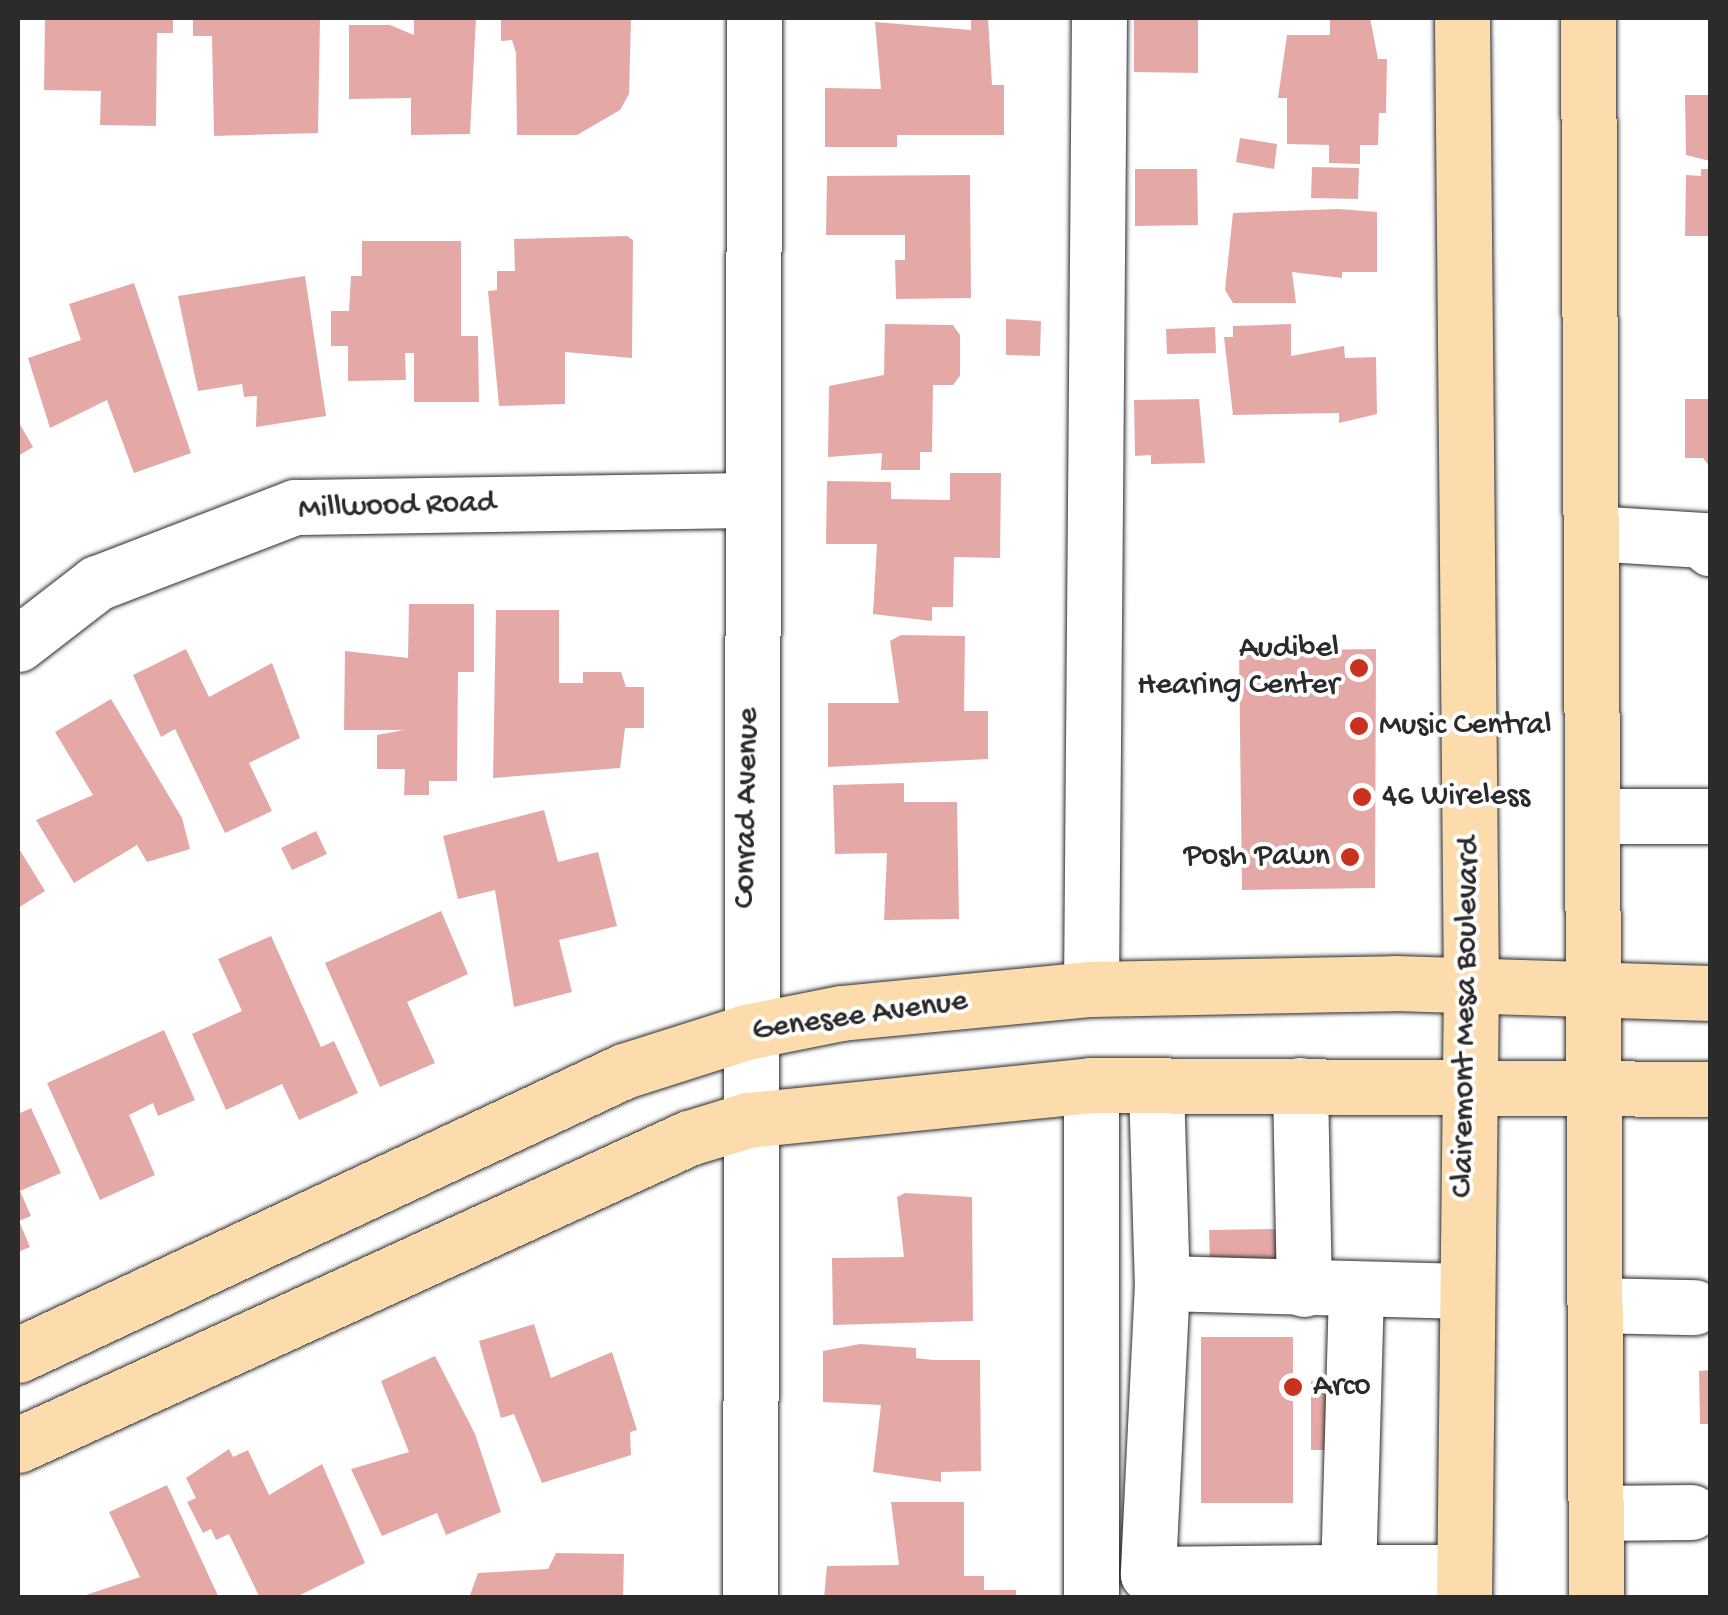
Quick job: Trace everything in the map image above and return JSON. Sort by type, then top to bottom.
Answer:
[{"type":"main road","name":"Clairemont Mesa Boulevard","points":[[1462,18],[1471,984],[1464,1585]]},
{"type":"main road","points":[[1588,18],[1596,1598]]},
{"type":"main road","name":"Genesee Avenue","points":[[18,1356],[624,1071],[746,1032],[841,1012],[1091,989],[1471,984],[1710,993]]},
{"type":"main road","points":[[18,1445],[689,1138],[748,1120],[1091,1085],[1710,1088]]},
{"type":"street","name":"Conrad Avenue","points":[[750,1598],[746,1032],[754,18]]},
{"type":"street","points":[[1091,989],[1099,18]]},
{"type":"street","name":"Millwood Road","points":[[18,644],[97,583],[295,506],[751,500]]},
{"type":"street","points":[[1591,533],[1703,540],[1710,548]]},
{"type":"street","points":[[1594,816],[1710,816]]},
{"type":"street","points":[[1091,1085],[1092,1598]]},
{"type":"street","points":[[1300,1085],[1330,1289],[1348,1572]]},
{"type":"street","points":[[1156,1086],[1162,1283],[1148,1574],[1348,1572],[1464,1585]]},
{"type":"street","points":[[1162,1283],[1466,1291]]},
{"type":"street","points":[[1595,1305],[1694,1308]]},
{"type":"street","points":[[1596,1513],[1690,1512]]},
{"type":"building","points":[[45,18],[173,18],[173,33],[157,33],[156,126],[100,125],[101,91],[44,90]]},
{"type":"building","points":[[193,18],[320,18],[318,133],[214,136],[212,36],[193,36]]},
{"type":"building","points":[[414,18],[476,18],[470,134],[411,135],[411,98],[349,99],[349,25],[390,25],[414,35]]},
{"type":"building","points":[[501,18],[631,18],[629,94],[620,110],[577,135],[517,135],[516,53],[512,40],[501,41]]},
{"type":"building","points":[[971,18],[988,18],[992,85],[1004,85],[1004,135],[897,135],[897,147],[825,147],[825,88],[881,89],[875,22],[971,30]]},
{"type":"building","points":[[1134,18],[1198,18],[1198,73],[1134,72]]},
{"type":"building","points":[[1330,18],[1370,18],[1378,59],[1387,59],[1386,113],[1379,113],[1378,145],[1360,145],[1360,164],[1329,163],[1329,145],[1287,144],[1287,98],[1278,98],[1287,35],[1330,35]]},
{"type":"building","points":[[1685,95],[1710,95],[1710,161],[1686,155]]},
{"type":"building","points":[[1240,138],[1277,144],[1274,169],[1236,162]]},
{"type":"building","points":[[1312,167],[1359,168],[1358,199],[1311,198]]},
{"type":"building","points":[[1135,169],[1197,169],[1198,225],[1135,226]]},
{"type":"building","points":[[1701,169],[1710,169],[1710,236],[1685,236],[1686,175],[1701,176]]},
{"type":"building","points":[[970,175],[971,298],[896,299],[895,260],[905,260],[905,235],[826,235],[827,176]]},
{"type":"building","points":[[1339,209],[1377,212],[1377,272],[1342,272],[1342,278],[1292,272],[1296,303],[1233,303],[1225,290],[1233,213]]},
{"type":"building","points":[[627,236],[633,240],[632,358],[565,352],[565,404],[499,406],[488,291],[497,290],[497,271],[515,271],[514,239]]},
{"type":"building","points":[[362,241],[461,241],[461,336],[478,336],[479,402],[414,402],[414,353],[405,353],[406,380],[348,381],[348,346],[331,346],[331,311],[349,311],[351,276],[362,276]]},
{"type":"building","points":[[305,276],[326,416],[256,427],[257,396],[244,397],[242,384],[198,391],[178,296]]},
{"type":"building","points":[[134,283],[191,453],[134,473],[107,400],[50,428],[28,358],[81,340],[69,304]]},
{"type":"building","points":[[1006,319],[1041,321],[1040,356],[1006,355]]},
{"type":"building","points":[[885,324],[953,325],[960,335],[960,376],[953,385],[933,385],[932,452],[920,452],[920,470],[881,470],[882,453],[828,457],[829,386],[884,375]]},
{"type":"building","points":[[1291,324],[1291,356],[1344,346],[1345,358],[1376,357],[1377,414],[1339,423],[1339,413],[1233,415],[1224,337],[1233,337],[1233,326]]},
{"type":"building","points":[[1215,327],[1216,353],[1167,354],[1166,329]]},
{"type":"building","points":[[1199,399],[1205,463],[1151,464],[1151,455],[1135,456],[1134,400]]},
{"type":"building","points":[[1685,399],[1710,399],[1710,467],[1703,458],[1685,458]]},
{"type":"building","points":[[18,421],[33,447],[18,456]]},
{"type":"building","points":[[950,473],[1001,473],[1000,558],[954,557],[953,607],[932,607],[932,621],[873,614],[877,544],[826,544],[827,481],[891,482],[891,499],[950,500]]},
{"type":"building","points":[[409,604],[474,604],[474,672],[458,672],[457,781],[429,781],[429,795],[404,795],[405,769],[377,769],[377,735],[404,730],[344,730],[345,651],[408,658]]},
{"type":"building","points":[[496,610],[559,610],[559,683],[583,683],[583,672],[621,672],[626,687],[644,687],[644,728],[625,728],[620,768],[493,778]]},
{"type":"building","points":[[901,635],[965,636],[964,711],[988,711],[988,759],[828,767],[828,703],[899,703],[890,641]]},
{"type":"building","points":[[186,649],[209,697],[272,663],[300,738],[249,763],[272,811],[225,833],[175,729],[161,737],[133,675]]},
{"type":"building","points":[[1376,649],[1375,888],[1242,890],[1239,651]]},
{"type":"building","points":[[111,699],[182,818],[190,849],[147,862],[137,845],[74,883],[36,820],[93,795],[55,732]]},
{"type":"building","points":[[904,783],[904,802],[957,802],[959,919],[884,920],[887,853],[835,854],[833,785]]},
{"type":"building","points":[[544,810],[558,862],[598,852],[617,926],[559,940],[572,992],[514,1007],[495,890],[458,899],[443,836]]},
{"type":"building","points":[[316,831],[327,854],[292,870],[281,848]]},
{"type":"building","points":[[18,847],[45,891],[18,908]]},
{"type":"building","points":[[441,911],[468,974],[407,1002],[435,1063],[380,1087],[325,963]]},
{"type":"building","points":[[271,936],[321,1047],[334,1041],[358,1093],[299,1120],[282,1084],[226,1110],[192,1034],[242,1011],[218,959]]},
{"type":"building","points":[[164,1030],[195,1100],[158,1116],[153,1103],[129,1115],[155,1175],[100,1200],[47,1083]]},
{"type":"building","points":[[31,1108],[61,1173],[20,1191],[31,1216],[19,1221],[30,1247],[18,1252],[18,1114]]},
{"type":"building","points":[[905,1193],[972,1197],[973,1321],[833,1325],[832,1258],[904,1257],[897,1197]]},
{"type":"building","points":[[1279,1229],[1281,1297],[1211,1298],[1209,1230]]},
{"type":"building","points":[[534,1324],[551,1378],[612,1352],[637,1430],[630,1432],[631,1455],[542,1483],[514,1414],[501,1418],[479,1341]]},
{"type":"building","points":[[1201,1337],[1293,1337],[1293,1503],[1201,1503]]},
{"type":"building","points":[[860,1344],[916,1348],[916,1358],[980,1360],[981,1471],[941,1472],[941,1482],[873,1472],[881,1405],[823,1402],[823,1351]]},
{"type":"building","points":[[435,1356],[475,1434],[501,1512],[446,1535],[437,1513],[382,1536],[351,1469],[409,1452],[381,1381]]},
{"type":"building","points":[[1710,1370],[1710,1424],[1700,1424],[1699,1371]]},
{"type":"building","points":[[1311,1381],[1373,1381],[1374,1450],[1311,1450]]},
{"type":"building","points":[[229,1449],[233,1457],[248,1450],[269,1495],[322,1464],[365,1563],[294,1598],[260,1598],[229,1534],[216,1540],[211,1529],[203,1533],[187,1502],[196,1498],[186,1478]]},
{"type":"building","points":[[167,1485],[219,1598],[77,1598],[140,1577],[109,1512]]},
{"type":"building","points":[[891,1502],[964,1502],[964,1576],[984,1576],[984,1590],[1016,1590],[1016,1598],[824,1598],[827,1566],[899,1565]]},
{"type":"building","points":[[556,1553],[624,1554],[623,1598],[469,1598],[478,1573],[548,1569]]},
{"type":"place","name":"Audibel Hearing Center","points":[[1359,668]]},
{"type":"place","name":"Music Central","points":[[1359,726]]},
{"type":"place","name":"46 Wireless","points":[[1362,797]]},
{"type":"place","name":"Posh Pawn","points":[[1350,857]]},
{"type":"place","name":"Arco","points":[[1293,1387]]}]
